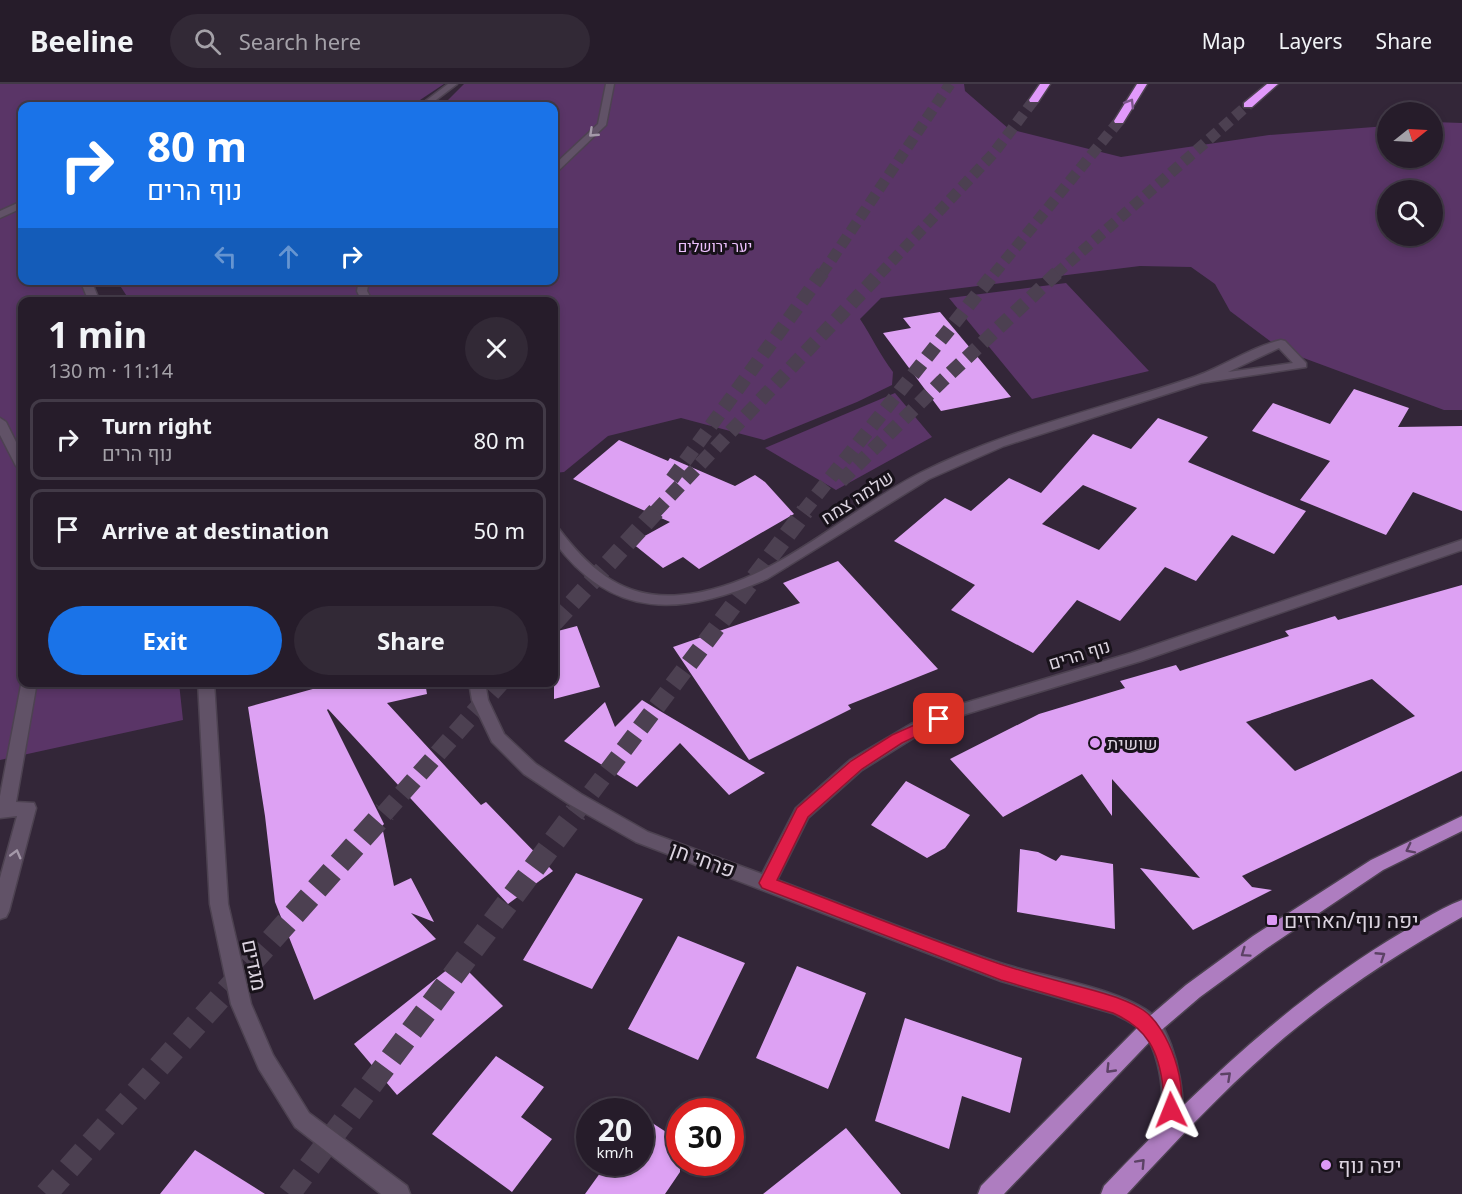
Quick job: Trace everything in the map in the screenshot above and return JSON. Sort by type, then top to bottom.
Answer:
[{"type":"highway","points":[[1034,100],[1045,84]]},
{"type":"highway","points":[[1119,121],[1142,84]]},
{"type":"highway","points":[[1248,105],[1273,84]]},
{"type":"main road","points":[[989,1194],[1151,1027],[1193,991],[1260,942],[1377,865],[1462,823]]},
{"type":"main road","points":[[1112,1194],[1171,1131],[1254,1051],[1334,988],[1423,929],[1462,908]]},
{"type":"street","points":[[428,102],[453,84]]},
{"type":"street","points":[[558,166],[602,125],[610,84]]},
{"type":"street","points":[[0,215],[18,206]]},
{"type":"street","name":"שלמה צמח","points":[[558,537],[588,573],[624,591],[645,599],[680,600],[709,596],[738,586],[809,550],[888,497],[934,470],[991,446],[1201,379],[1281,343],[1302,365],[1201,379]]},
{"type":"street","points":[[0,422],[18,458]]},
{"type":"street","name":"נוף הרים","points":[[768,883],[802,813],[856,765],[917,728],[960,710],[1136,657],[1462,545]]},
{"type":"street","points":[[0,911],[28,808],[3,810],[28,687]]},
{"type":"street","name":"מגדים","points":[[206,687],[219,904],[241,1004],[266,1062],[302,1120],[399,1194]]},
{"type":"street","name":"פרחי חן","points":[[478,687],[480,700],[498,738],[530,769],[575,800],[642,837],[1001,972],[1116,1005],[1136,1015],[1151,1027]]},
{"type":"street","points":[[1151,1027],[1166,1060],[1172,1089],[1171,1131]]},
{"type":"green space","points":[[0,84],[444,84],[417,102],[18,102],[18,285],[83,285],[88,297],[18,297],[18,687],[179,687],[183,720],[0,760]]},
{"type":"green space","name":"יער ירושלים","points":[[464,84],[964,84],[965,91],[1009,129],[1121,157],[1269,135],[1377,127],[1377,168],[1443,168],[1443,122],[1462,123],[1462,410],[1444,410],[1282,350],[1230,311],[1215,284],[1191,267],[1140,266],[881,298],[860,319],[893,372],[892,385],[857,402],[764,440],[681,418],[608,436],[564,472],[558,473],[558,297],[127,297],[120,285],[558,285],[558,102],[446,102]]},
{"type":"green space","points":[[1066,283],[1149,371],[1032,399],[949,298]]},
{"type":"green space","points":[[895,393],[932,437],[836,490],[765,448]]},
{"type":"building","points":[[940,312],[1011,397],[941,411],[883,333],[911,328],[903,318]]},
{"type":"building","points":[[1354,389],[1409,408],[1398,427],[1462,426],[1462,511],[1413,492],[1386,535],[1300,500],[1330,461],[1252,431],[1273,403],[1330,424]]},
{"type":"building","points":[[1158,418],[1208,437],[1188,462],[1306,511],[1274,554],[1232,535],[1196,581],[1165,567],[1120,621],[1077,600],[1033,653],[951,610],[975,585],[894,541],[945,498],[971,511],[1009,478],[1041,493],[1093,434],[1131,449]],"holes":[[[1083,485],[1137,508],[1099,550],[1042,524]]]},
{"type":"building","points":[[619,440],[668,461],[670,458],[735,486],[755,475],[765,482],[794,514],[699,569],[683,557],[663,568],[632,543],[670,522],[573,479]]},
{"type":"building","points":[[838,561],[938,669],[848,705],[851,709],[749,760],[673,647],[800,603],[783,583]]},
{"type":"building","points":[[1462,585],[1462,771],[1242,876],[1252,887],[1272,890],[1193,930],[1140,868],[1200,878],[1112,779],[1112,816],[1082,774],[1003,817],[950,759],[1039,714],[1125,688],[1120,681],[1176,665],[1180,671],[1289,636],[1285,631],[1335,616],[1338,620]],"holes":[[[1372,679],[1415,716],[1295,771],[1246,722]]]},
{"type":"building","points":[[577,626],[600,687],[554,699],[554,687],[558,687],[558,631]]},
{"type":"building","points":[[320,687],[426,687],[427,694],[387,703],[481,805],[486,802],[553,871],[508,904],[328,709],[384,824],[382,826],[394,886],[411,878],[434,922],[411,913],[436,939],[314,1000],[275,902],[265,816],[248,707]]},
{"type":"building","points":[[642,700],[765,773],[729,795],[680,743],[637,787],[564,741],[605,702],[615,727]]},
{"type":"building","points":[[906,781],[970,815],[945,848],[927,858],[871,825]]},
{"type":"building","points":[[1020,849],[1038,852],[1056,861],[1061,855],[1113,864],[1115,929],[1017,912]]},
{"type":"building","points":[[576,873],[643,899],[592,989],[523,960]]},
{"type":"building","points":[[678,936],[745,963],[698,1060],[628,1029]]},
{"type":"building","points":[[458,961],[503,1006],[397,1095],[354,1044]]},
{"type":"building","points":[[797,966],[866,993],[828,1089],[756,1058]]},
{"type":"building","points":[[905,1018],[1022,1058],[1010,1113],[962,1096],[949,1149],[875,1121]]},
{"type":"building","points":[[496,1056],[544,1087],[521,1117],[552,1139],[512,1192],[432,1134]]},
{"type":"building","points":[[654,1124],[666,1132],[666,1176],[677,1176],[665,1194],[585,1194],[598,1176],[654,1176]]},
{"type":"building","points":[[846,1128],[901,1194],[763,1194]]},
{"type":"building","points":[[195,1150],[265,1194],[160,1194]]},
{"type":"tunnel","points":[[822,274],[950,84]]},
{"type":"tunnel","points":[[880,274],[993,154],[1034,100]]},
{"type":"tunnel","points":[[1056,274],[1248,105]]},
{"type":"tunnel","points":[[994,274],[1119,121]]},
{"type":"tunnel","points":[[672,479],[823,272]]},
{"type":"tunnel","points":[[655,512],[881,272]]},
{"type":"tunnel","points":[[803,512],[995,272]]},
{"type":"tunnel","points":[[841,481],[942,381],[1058,272]]},
{"type":"tunnel","points":[[558,619],[656,511]]},
{"type":"tunnel","points":[[575,814],[805,511]]},
{"type":"tunnel","points":[[384,814],[497,687]]},
{"type":"tunnel","points":[[46,1194],[385,812]]},
{"type":"tunnel","points":[[289,1194],[576,812]]},
{"type":"place","name":"שושית","points":[[1095,743]]},
{"type":"place","name":"יפה נוף/הארזים","points":[[1272,920]]},
{"type":"place","name":"יפה נוף","points":[[1326,1165]]},
{"type":"route","points":[[939,719],[897,739],[856,765],[802,813],[768,883],[1001,972],[1116,1005],[1136,1015],[1151,1027],[1166,1060],[1172,1089],[1171,1110]]}]
